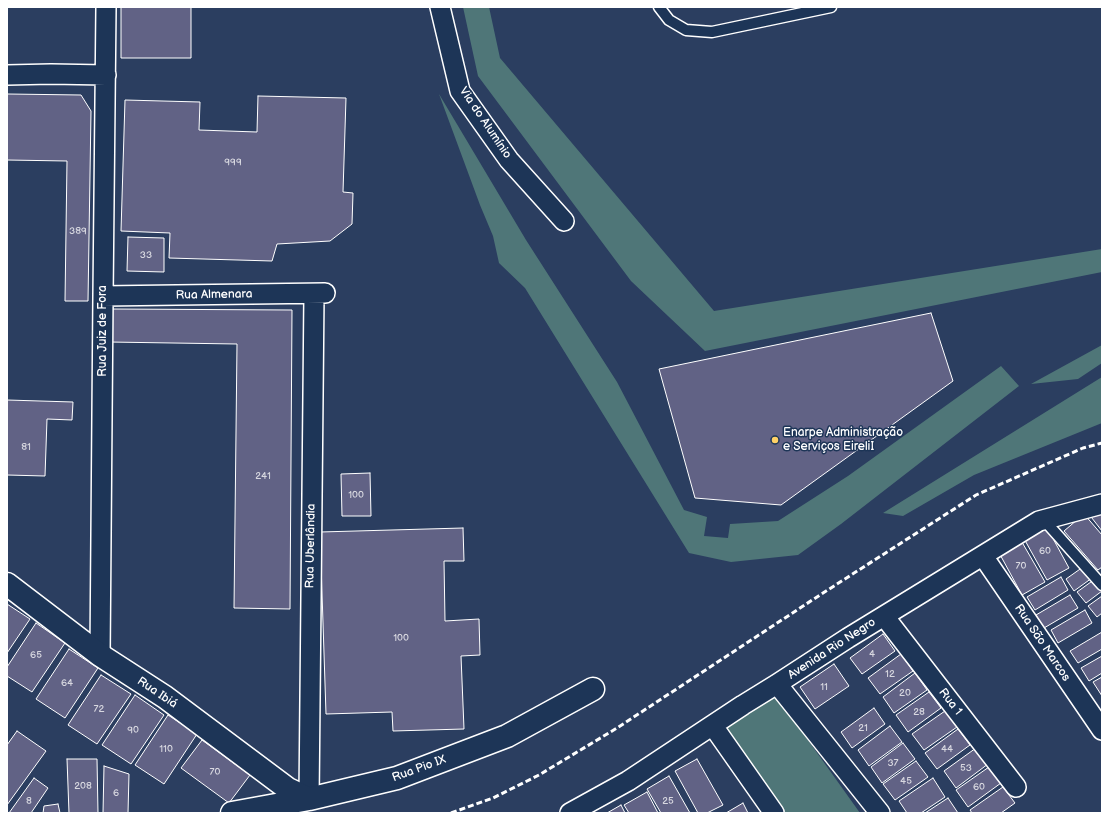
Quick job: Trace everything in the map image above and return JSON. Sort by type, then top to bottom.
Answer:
[{"type":"street","name":"Rua Juiz de Fora","points":[[100,655],[106,7]]},
{"type":"street","name":"Via do Alumínio","points":[[440,7],[460,91],[509,160],[564,221]]},
{"type":"street","points":[[7,75],[106,75]]},
{"type":"street","name":"Rua Almenara","points":[[103,296],[319,293]]},
{"type":"street","name":"Rua Uberlândia","points":[[309,799],[319,293]]},
{"type":"street","name":"Avenida Rio Negro","points":[[570,813],[628,781],[743,705],[1039,521],[1102,504]]},
{"type":"street","name":"Rua São Marcos","points":[[983,556],[1102,730]]},
{"type":"street","name":"Rua Ibiá","points":[[7,584],[100,655],[165,697],[288,789],[309,799]]},
{"type":"street","name":"Rua 1","points":[[884,616],[1016,787]]},
{"type":"street","points":[[777,684],[880,813]]},
{"type":"street","name":"Rua Pio IX","points":[[232,813],[309,799],[397,778],[507,736],[593,689]]},
{"type":"street","points":[[713,726],[774,813]]},
{"type":"lane","points":[[659,7],[669,20],[686,30],[712,32],[831,7]]},
{"type":"lane","points":[[1044,520],[1102,585]]},
{"type":"green space","points":[[463,7],[489,7],[500,58],[714,311],[1102,249],[1102,272],[705,351],[631,281],[478,76]]},
{"type":"green space","points":[[439,94],[526,240],[617,382],[684,510],[707,517],[704,536],[728,538],[730,524],[778,521],[848,476],[1001,366],[1019,386],[841,524],[798,555],[731,562],[689,553],[525,288],[499,263],[493,236]]},
{"type":"green space","points":[[1102,345],[1102,363],[1078,379],[1031,384]]},
{"type":"green space","points":[[1102,377],[1102,423],[974,475],[903,516],[883,513]]},
{"type":"green space","points":[[773,691],[860,813],[785,813],[723,726]]},
{"type":"building","points":[[121,7],[191,7],[191,58],[121,58]]},
{"type":"building","points":[[7,94],[81,95],[91,111],[88,301],[65,301],[67,161],[7,160]]},
{"type":"building","points":[[258,96],[346,98],[343,192],[353,193],[352,224],[330,241],[277,244],[272,261],[169,258],[170,233],[121,231],[125,100],[200,102],[199,130],[257,132]]},
{"type":"building","points":[[128,237],[164,238],[164,272],[127,271]]},
{"type":"building","points":[[109,309],[292,310],[290,609],[234,608],[237,344],[109,342]]},
{"type":"building","name":"Enarpe Administração e Serviços EireliI","points":[[931,313],[953,381],[781,505],[695,498],[659,369]]},
{"type":"building","points":[[7,400],[73,402],[72,420],[47,419],[45,476],[7,475]]},
{"type":"building","points":[[370,473],[371,516],[342,516],[341,474]]},
{"type":"building","points":[[1102,508],[1102,531],[1088,513]]},
{"type":"building","points":[[1084,514],[1102,535],[1102,567],[1098,570],[1064,531]]},
{"type":"building","points":[[1044,522],[1069,568],[1047,580],[1022,535]]},
{"type":"building","points":[[463,528],[464,561],[444,561],[445,621],[479,619],[480,655],[461,656],[464,729],[393,731],[392,712],[326,714],[320,532]]},
{"type":"building","points":[[1019,537],[1045,582],[1022,595],[997,549]]},
{"type":"building","points":[[1083,567],[1092,578],[1074,591],[1066,579]]},
{"type":"building","points":[[1061,577],[1068,590],[1035,610],[1027,597]]},
{"type":"building","points":[[1095,579],[1102,591],[1086,603],[1077,592]]},
{"type":"building","points":[[1070,595],[1078,608],[1044,628],[1036,615]]},
{"type":"building","points":[[1102,596],[1102,613],[1097,617],[1088,606]]},
{"type":"building","points":[[7,604],[30,619],[7,653]]},
{"type":"building","points":[[1085,610],[1092,623],[1058,643],[1051,630]]},
{"type":"building","points":[[36,623],[65,643],[32,692],[7,676],[7,667]]},
{"type":"building","points":[[1102,632],[1102,649],[1078,663],[1070,651]]},
{"type":"building","points":[[883,634],[895,651],[862,674],[850,658]]},
{"type":"building","points":[[69,649],[98,668],[65,718],[36,699]]},
{"type":"building","points":[[901,654],[913,671],[880,694],[868,678]]},
{"type":"building","points":[[1102,656],[1102,673],[1089,681],[1081,668]]},
{"type":"building","points":[[834,664],[849,686],[815,709],[800,687]]},
{"type":"building","points":[[915,673],[927,690],[894,713],[883,697]]},
{"type":"building","points":[[101,675],[131,694],[97,744],[68,725]]},
{"type":"building","points":[[1102,677],[1102,696],[1093,682]]},
{"type":"building","points":[[929,692],[941,708],[908,732],[896,715]]},
{"type":"building","points":[[135,695],[164,715],[131,764],[102,745]]},
{"type":"building","points":[[874,708],[885,724],[852,748],[841,732]]},
{"type":"building","points":[[945,711],[957,727],[924,750],[912,734]]},
{"type":"building","points":[[168,715],[197,734],[164,784],[135,765]]},
{"type":"building","points":[[890,726],[902,742],[869,766],[858,750]]},
{"type":"building","points":[[958,729],[970,745],[937,769],[925,753]]},
{"type":"building","points":[[17,731],[46,751],[7,805],[7,745]]},
{"type":"building","points":[[202,740],[250,775],[229,803],[181,768]]},
{"type":"building","points":[[903,743],[915,759],[882,783],[871,767]]},
{"type":"building","points":[[976,748],[988,764],[956,788],[944,771]]},
{"type":"building","points":[[67,759],[97,759],[98,813],[69,813]]},
{"type":"building","points":[[697,759],[723,805],[707,813],[698,813],[675,771]]},
{"type":"building","points":[[916,761],[928,777],[895,800],[883,784]]},
{"type":"building","points":[[104,766],[129,774],[128,813],[103,813]]},
{"type":"building","points":[[989,767],[1001,783],[968,807],[956,790]]},
{"type":"building","points":[[669,776],[690,813],[661,813],[647,789]]},
{"type":"building","points":[[34,778],[48,788],[31,813],[9,813]]},
{"type":"building","points":[[933,778],[945,797],[921,813],[907,813],[899,801]]},
{"type":"building","points":[[1003,787],[1015,803],[1001,813],[972,813],[970,810]]},
{"type":"building","points":[[647,792],[658,813],[629,813],[624,805]]},
{"type":"building","points":[[948,798],[958,813],[925,813]]},
{"type":"building","points":[[743,803],[748,813],[726,813]]},
{"type":"building","points":[[58,804],[60,813],[43,813],[44,806]]},
{"type":"building","points":[[621,805],[625,813],[607,813]]},
{"type":"railway","points":[[451,813],[493,798],[539,775],[617,728],[976,495],[1083,448],[1102,443]]},
{"type":"place","name":"Enarpe Administração e Serviços EireliI","points":[[775,440]]}]
